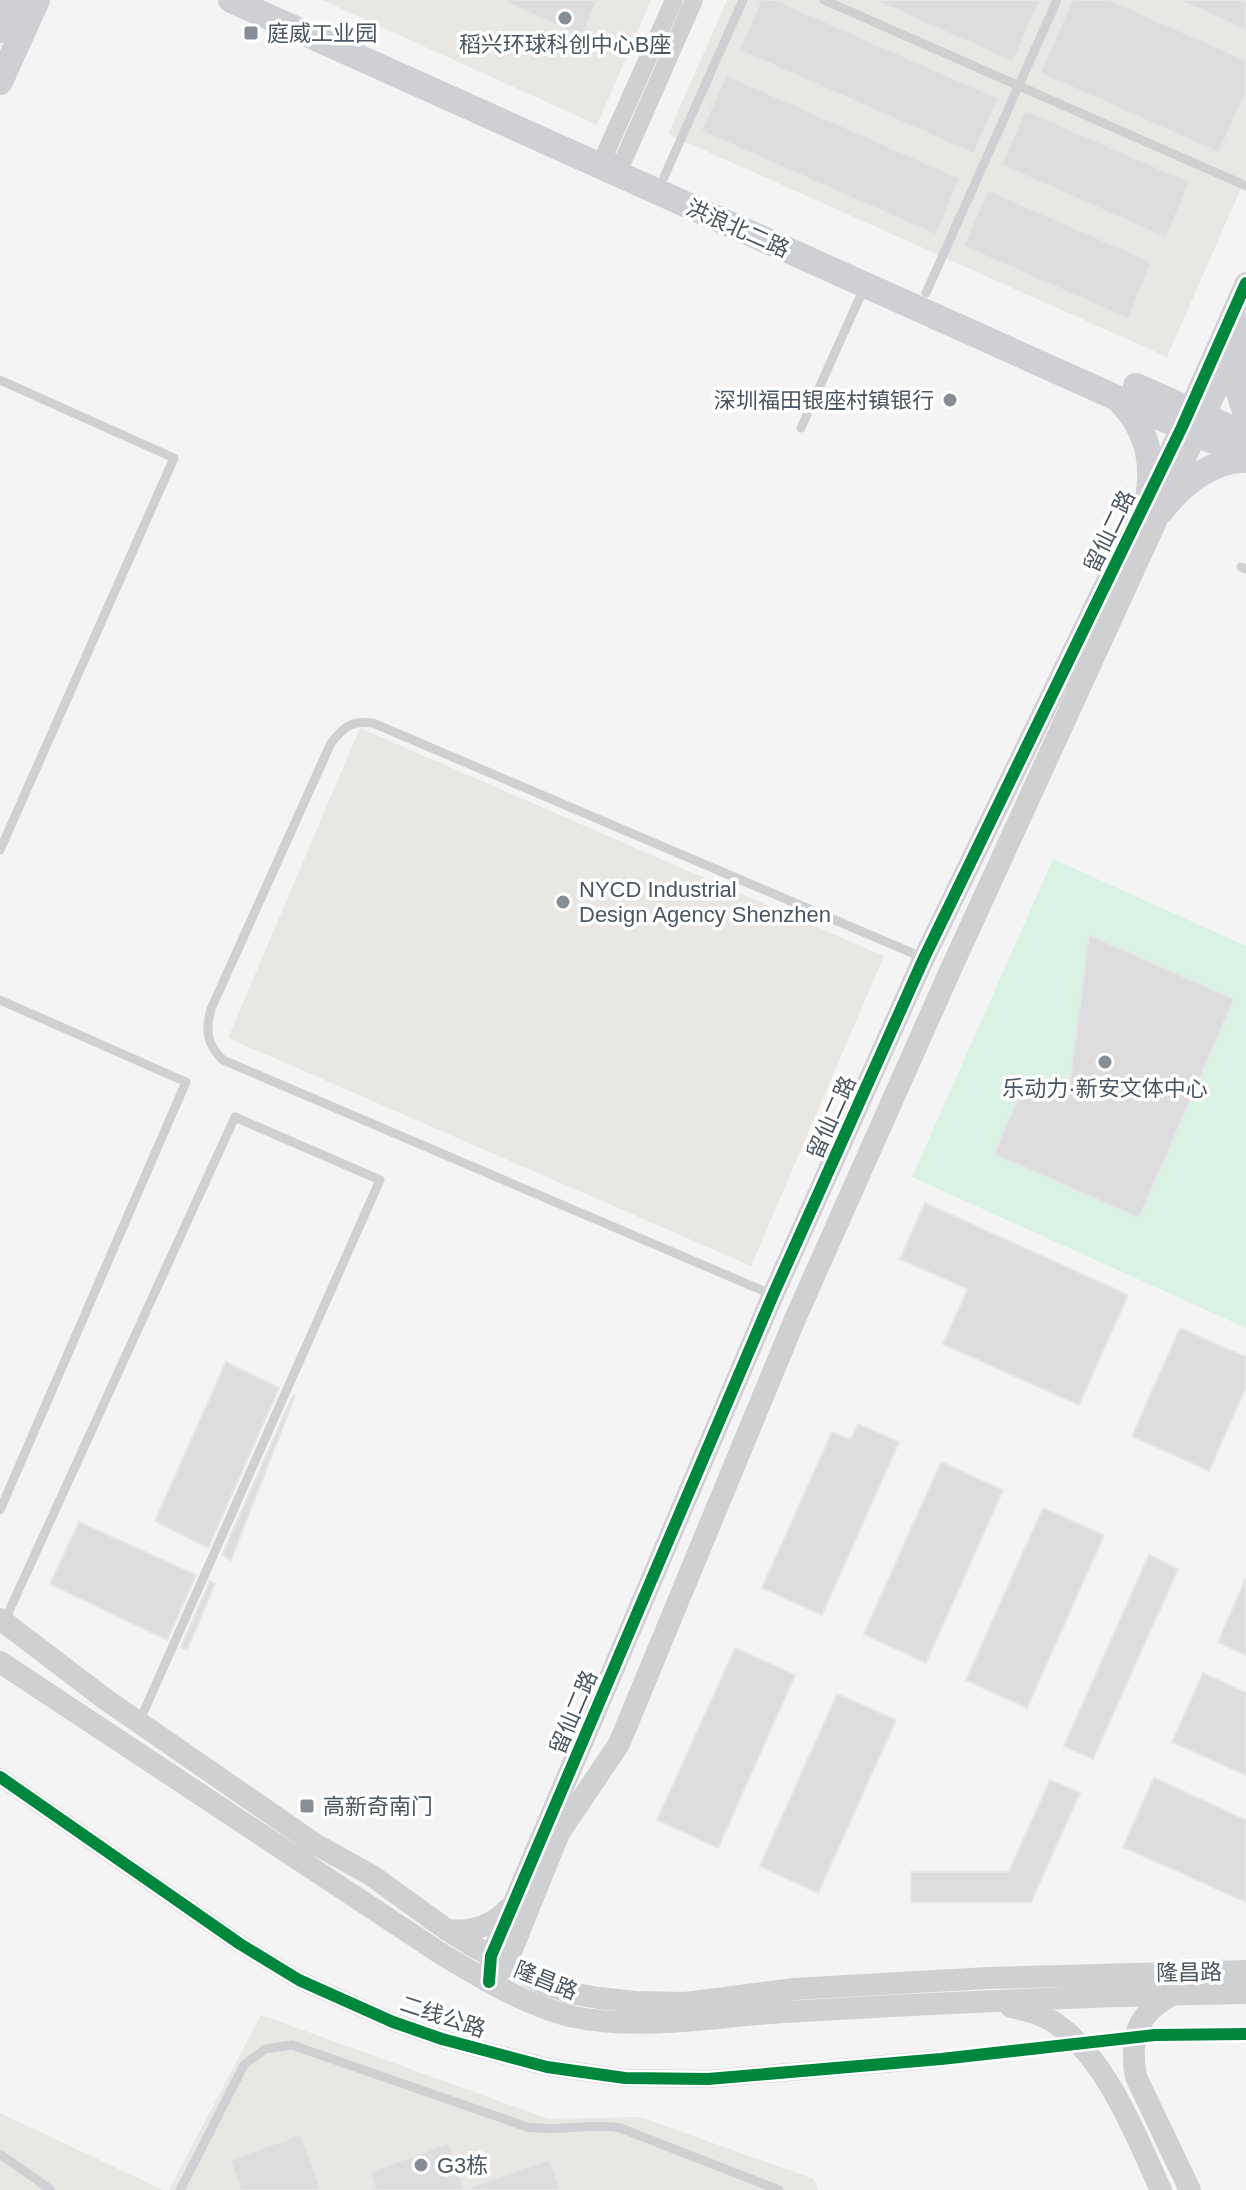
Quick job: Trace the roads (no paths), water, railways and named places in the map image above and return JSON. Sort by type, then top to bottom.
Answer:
[{"type":"main road","points":[[0,30],[13,0]]},
{"type":"main road","points":[[0,82],[37,0]]},
{"type":"main road","name":"洪浪北二路","points":[[231,0],[613,160],[664,177],[926,293],[1194,422],[1246,458]]},
{"type":"main road","name":"洪浪北二路","points":[[263,0],[613,160],[865,284],[1116,397],[1246,435]]},
{"type":"main road","points":[[1243,332],[1236,358],[1236,374],[1246,413]]},
{"type":"main road","points":[[1116,397],[1131,412],[1147,444],[1155,504],[1205,472],[1246,458]]},
{"type":"street","points":[[613,160],[674,0]]},
{"type":"street","points":[[613,160],[694,0]]},
{"type":"street","name":"留仙二路","points":[[1194,422],[1246,283]]},
{"type":"street","name":"留仙二路","points":[[499,1960],[514,1901],[773,1295],[924,958],[1194,422],[1243,332]]},
{"type":"street","name":"留仙二路","points":[[489,1982],[559,1833],[619,1744],[801,1305],[1155,504]]},
{"type":"street","name":"隆昌路","points":[[2,1620],[139,1723],[315,1844],[371,1875],[447,1930],[544,1984],[571,1993],[598,1998],[685,2003],[765,1992],[884,1984],[1066,1975],[1246,1971]]},
{"type":"street","name":"隆昌路","points":[[0,1662],[395,1925],[489,1982],[543,2008],[574,2017],[655,2023],[784,2012],[1246,1993]]},
{"type":"street","points":[[584,1739],[612,1755]]},
{"type":"street","name":"二线公路","points":[[0,1777],[240,1944],[299,1980],[393,2022],[442,2039],[547,2067],[625,2078],[708,2079],[941,2059]]},
{"type":"street","points":[[447,1930],[461,1932],[487,1925],[498,1919],[514,1901]]},
{"type":"street","points":[[1174,1994],[1148,2011],[1138,2027],[1133,2058],[1136,2077],[1190,2190]]},
{"type":"street","points":[[989,2002],[1033,2012],[1051,2021],[1086,2052],[1120,2105],[1161,2190]]},
{"type":"lane","points":[[664,177],[743,0]]},
{"type":"lane","points":[[824,0],[1246,186]]},
{"type":"lane","points":[[926,293],[1057,0]]},
{"type":"lane","points":[[801,428],[865,284]]},
{"type":"lane","points":[[0,380],[174,458],[0,850]]},
{"type":"lane","points":[[773,1295],[223,1060],[208,1037],[206,1024],[211,1009],[331,743],[350,724],[360,721],[373,723],[924,958]]},
{"type":"lane","points":[[0,1000],[186,1082],[0,1510]]},
{"type":"lane","points":[[2,1620],[235,1117],[380,1180],[139,1723]]},
{"type":"lane","points":[[180,2190],[244,2065],[265,2049],[292,2045],[527,2127],[561,2129],[604,2125],[620,2128],[779,2190]]},
{"type":"lane","points":[[0,2154],[51,2190]]},
{"type":"place","name":"稻兴环球科创中心B座","points":[[565,18]]},
{"type":"place","name":"庭威工业园","points":[[251,33]]},
{"type":"place","name":"深圳福田银座村镇银行","points":[[950,400]]},
{"type":"place","name":"NYCD Industrial Design Agency Shenzhen","points":[[563,902]]},
{"type":"place","name":"乐动力·新安文体中心","points":[[1105,1062]]},
{"type":"place","name":"高新奇南门","points":[[307,1806]]},
{"type":"place","name":"G3栋","points":[[421,2165]]}]
